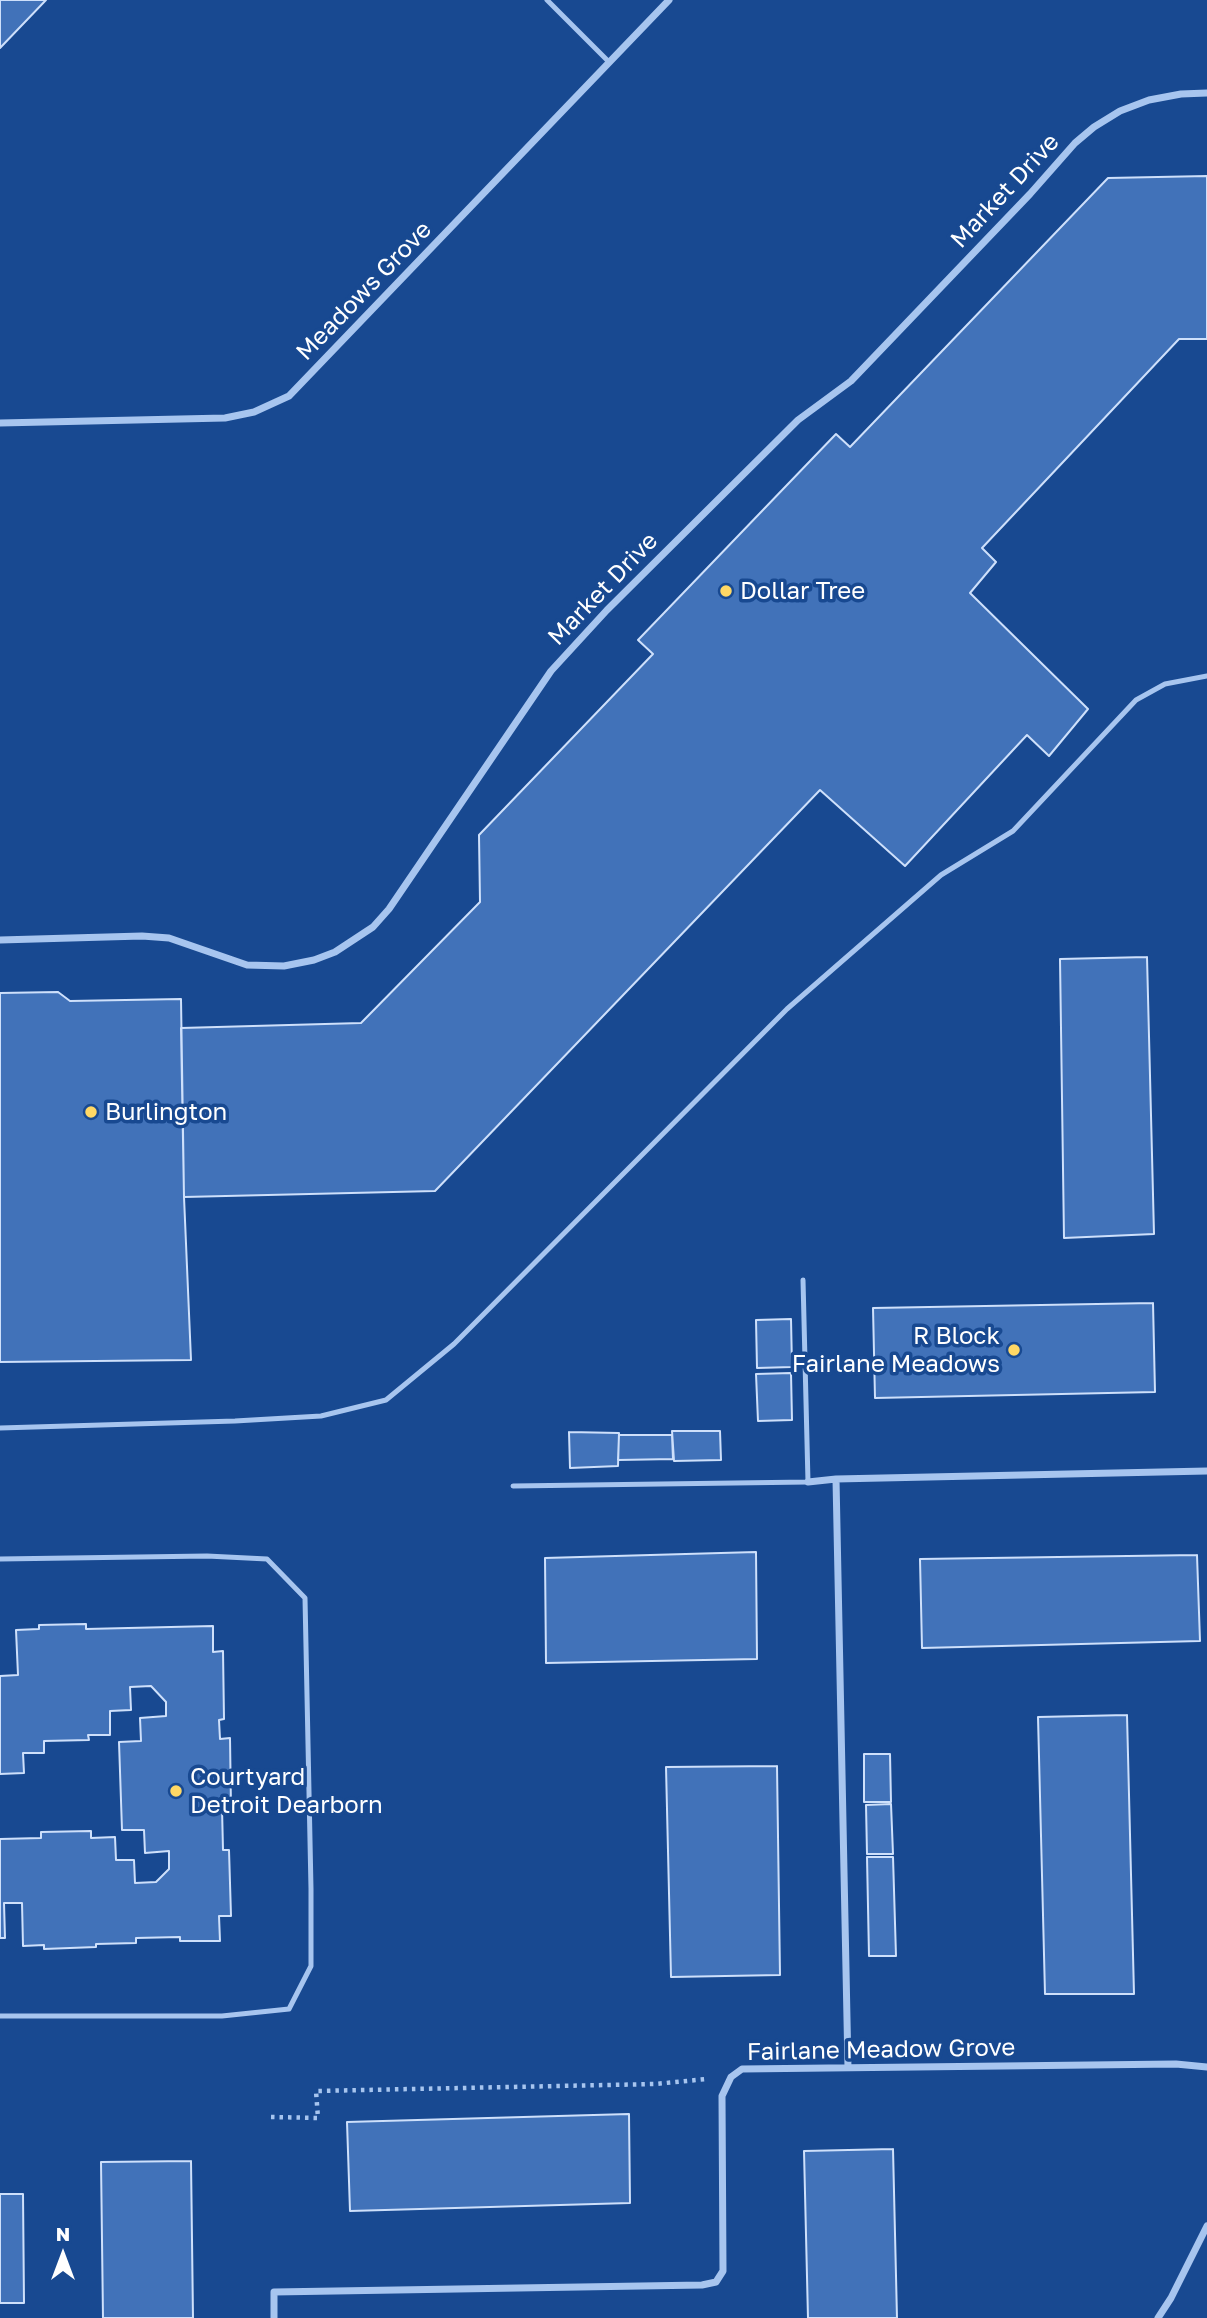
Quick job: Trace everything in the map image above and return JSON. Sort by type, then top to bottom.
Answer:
[{"type":"street","name":"Meadows Grove","points":[[0,423],[225,418],[254,412],[289,396],[669,0]]},
{"type":"street","name":"Market Drive","points":[[0,940],[142,936],[169,939],[247,965],[284,966],[314,960],[335,952],[373,927],[389,909],[551,671],[616,601],[798,420],[851,381],[1084,135],[1120,111],[1149,100],[1181,94],[1207,93]]},
{"type":"street","points":[[808,1482],[836,1479],[1207,1471]]},
{"type":"street","points":[[836,1479],[848,2068]]},
{"type":"street","name":"Fairlane Meadow Grove","points":[[274,2318],[274,2292],[702,2285],[716,2281],[723,2271],[722,2096],[731,2077],[742,2069],[1176,2064],[1207,2067]]},
{"type":"street","points":[[1158,2318],[1207,2226]]},
{"type":"lane","points":[[547,0],[610,62]]},
{"type":"lane","points":[[0,1427],[321,1416],[386,1400],[454,1344],[787,1009],[940,875],[1013,831],[1136,700],[1165,684],[1207,676]]},
{"type":"lane","points":[[513,1486],[808,1482],[803,1280]]},
{"type":"lane","points":[[0,1559],[207,1556],[267,1559],[305,1598],[310,1966],[289,2009],[222,2016],[0,2016]]},
{"type":"path","points":[[271,2117],[318,2118],[316,2091],[655,2084],[731,2077]]},
{"type":"building","points":[[0,0],[46,0],[0,48]]},
{"type":"building","points":[[1207,176],[1207,339],[1179,339],[982,548],[996,562],[970,593],[1088,709],[1049,756],[1027,735],[905,866],[820,790],[435,1191],[184,1197],[181,1028],[361,1023],[480,902],[479,835],[653,654],[638,640],[836,434],[850,447],[1108,178]]},
{"type":"building","points":[[1147,957],[1154,1234],[1064,1238],[1060,959]]},
{"type":"building","name":"Burlington","points":[[58,992],[70,1001],[181,999],[184,1197],[191,1360],[0,1362],[0,993]]},
{"type":"building","name":"R Block Fairlane Meadows","points":[[1153,1303],[1155,1392],[875,1398],[873,1308]]},
{"type":"building","points":[[791,1319],[792,1367],[757,1368],[756,1320]]},
{"type":"building","points":[[791,1373],[792,1420],[758,1421],[756,1374]]},
{"type":"building","points":[[672,1431],[720,1431],[721,1460],[674,1461]]},
{"type":"building","points":[[569,1432],[619,1433],[618,1466],[570,1468]]},
{"type":"building","points":[[619,1435],[672,1435],[673,1459],[618,1460]]},
{"type":"building","points":[[756,1552],[757,1659],[546,1663],[545,1558]]},
{"type":"building","points":[[1197,1555],[1200,1641],[922,1648],[920,1559]]},
{"type":"building","name":"Courtyard Detroit Dearborn","points":[[86,1624],[86,1629],[213,1626],[213,1652],[223,1651],[224,1719],[219,1720],[220,1739],[230,1738],[231,1808],[222,1808],[223,1850],[229,1850],[231,1916],[219,1916],[220,1941],[180,1941],[180,1937],[136,1938],[136,1943],[96,1944],[96,1947],[44,1949],[44,1945],[23,1946],[22,1903],[4,1903],[5,1938],[0,1938],[0,1839],[41,1838],[41,1832],[91,1831],[91,1838],[115,1837],[116,1860],[134,1860],[135,1883],[156,1882],[169,1869],[169,1851],[145,1853],[144,1830],[122,1830],[119,1742],[141,1741],[140,1718],[166,1716],[166,1702],[151,1686],[130,1687],[131,1710],[110,1711],[110,1735],[88,1735],[89,1740],[44,1741],[44,1753],[23,1753],[24,1773],[0,1774],[0,1676],[18,1675],[16,1630],[39,1629],[39,1625]]},
{"type":"building","points":[[1127,1715],[1134,1994],[1045,1994],[1038,1717]]},
{"type":"building","points":[[864,1754],[890,1754],[891,1802],[864,1802]]},
{"type":"building","points":[[777,1766],[780,1975],[671,1977],[666,1767]]},
{"type":"building","points":[[891,1804],[893,1854],[867,1854],[866,1805]]},
{"type":"building","points":[[867,1857],[893,1857],[896,1956],[869,1956]]},
{"type":"building","points":[[629,2114],[630,2203],[350,2211],[347,2122]]},
{"type":"building","points":[[893,2149],[897,2318],[808,2318],[804,2151]]},
{"type":"building","points":[[191,2161],[193,2318],[103,2318],[101,2162]]},
{"type":"building","points":[[0,2194],[23,2194],[24,2303],[0,2303]]},
{"type":"place","name":"Dollar Tree","points":[[726,591]]},
{"type":"place","name":"Burlington","points":[[91,1112]]},
{"type":"place","name":"R Block Fairlane Meadows","points":[[1014,1350]]},
{"type":"place","name":"Courtyard Detroit Dearborn","points":[[176,1791]]}]
